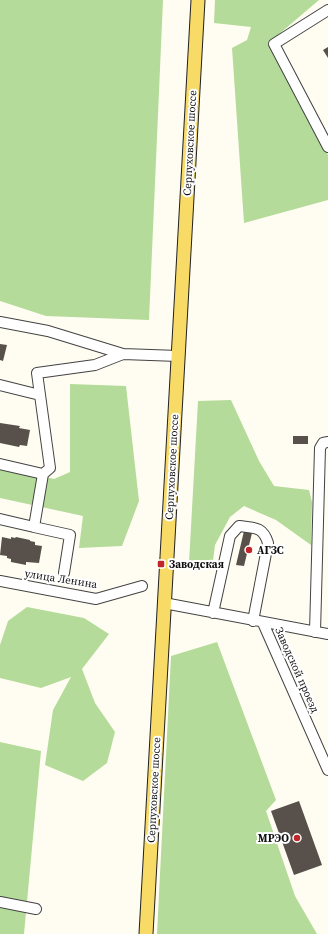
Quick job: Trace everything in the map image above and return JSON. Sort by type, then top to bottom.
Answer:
[{"type":"main road","name":"Серпуховское шоссе","points":[[146,934],[198,0]]},
{"type":"street","points":[[328,10],[274,44],[328,147]]},
{"type":"street","points":[[0,322],[48,331],[123,354],[178,356]]},
{"type":"street","points":[[34,527],[43,474],[50,468],[37,373],[95,365],[123,354]]},
{"type":"street","points":[[0,385],[40,395]]},
{"type":"street","points":[[315,632],[320,448],[323,443],[328,442]]},
{"type":"street","points":[[0,464],[43,474]]},
{"type":"street","points":[[0,519],[70,535],[64,574]]},
{"type":"street","points":[[213,612],[230,536],[239,526],[261,529],[266,534],[268,543],[258,622]]},
{"type":"street","name":"улица Ленина","points":[[0,581],[96,599],[142,586]]},
{"type":"street","name":"Заводской проезд","points":[[164,603],[258,622],[328,634]]},
{"type":"street","name":"Заводской проезд","points":[[258,622],[328,770]]},
{"type":"street","points":[[0,902],[36,909]]},
{"type":"green space","points":[[0,0],[163,0],[149,320],[46,316],[0,301]]},
{"type":"green space","points":[[215,0],[319,0],[272,40],[328,155],[328,200],[244,223],[232,48],[247,40],[251,27],[214,23]]},
{"type":"green space","points":[[70,384],[126,386],[139,501],[122,546],[79,548],[83,516],[0,498],[0,467],[54,479],[70,472]]},
{"type":"green space","points":[[231,400],[259,461],[274,486],[309,490],[312,502],[311,545],[276,520],[244,506],[230,517],[215,545],[212,568],[189,563],[198,401]]},
{"type":"green space","points":[[27,607],[84,618],[109,634],[82,669],[95,703],[115,732],[107,763],[83,781],[45,765],[53,710],[71,677],[41,688],[0,678],[0,645],[8,621]]},
{"type":"green space","points":[[217,642],[276,800],[266,811],[295,896],[317,934],[157,934],[171,656]]},
{"type":"green space","points":[[0,742],[41,751],[24,934],[0,934]]},
{"type":"building","points":[[328,47],[328,58],[323,50]]},
{"type":"building","points":[[0,344],[7,345],[3,361],[0,360]]},
{"type":"building","points":[[0,423],[20,426],[19,428],[30,430],[27,446],[20,445],[19,447],[0,443]]},
{"type":"building","points":[[293,436],[308,436],[308,444],[293,444]]},
{"type":"building","points":[[244,531],[252,533],[244,566],[236,565]]},
{"type":"building","points":[[2,537],[11,539],[11,537],[16,537],[30,540],[35,542],[35,545],[42,546],[39,563],[26,562],[26,565],[11,562],[11,559],[7,558],[7,556],[0,555]]},
{"type":"building","points":[[276,547],[282,548],[281,552],[275,551]]},
{"type":"building","name":"МРЭО","points":[[299,801],[322,865],[294,875],[271,811]]},
{"type":"place","name":"АГЗС","points":[[249,550]]},
{"type":"place","name":"Заводская","points":[[161,564]]},
{"type":"place","name":"МРЭО","points":[[297,838]]}]
